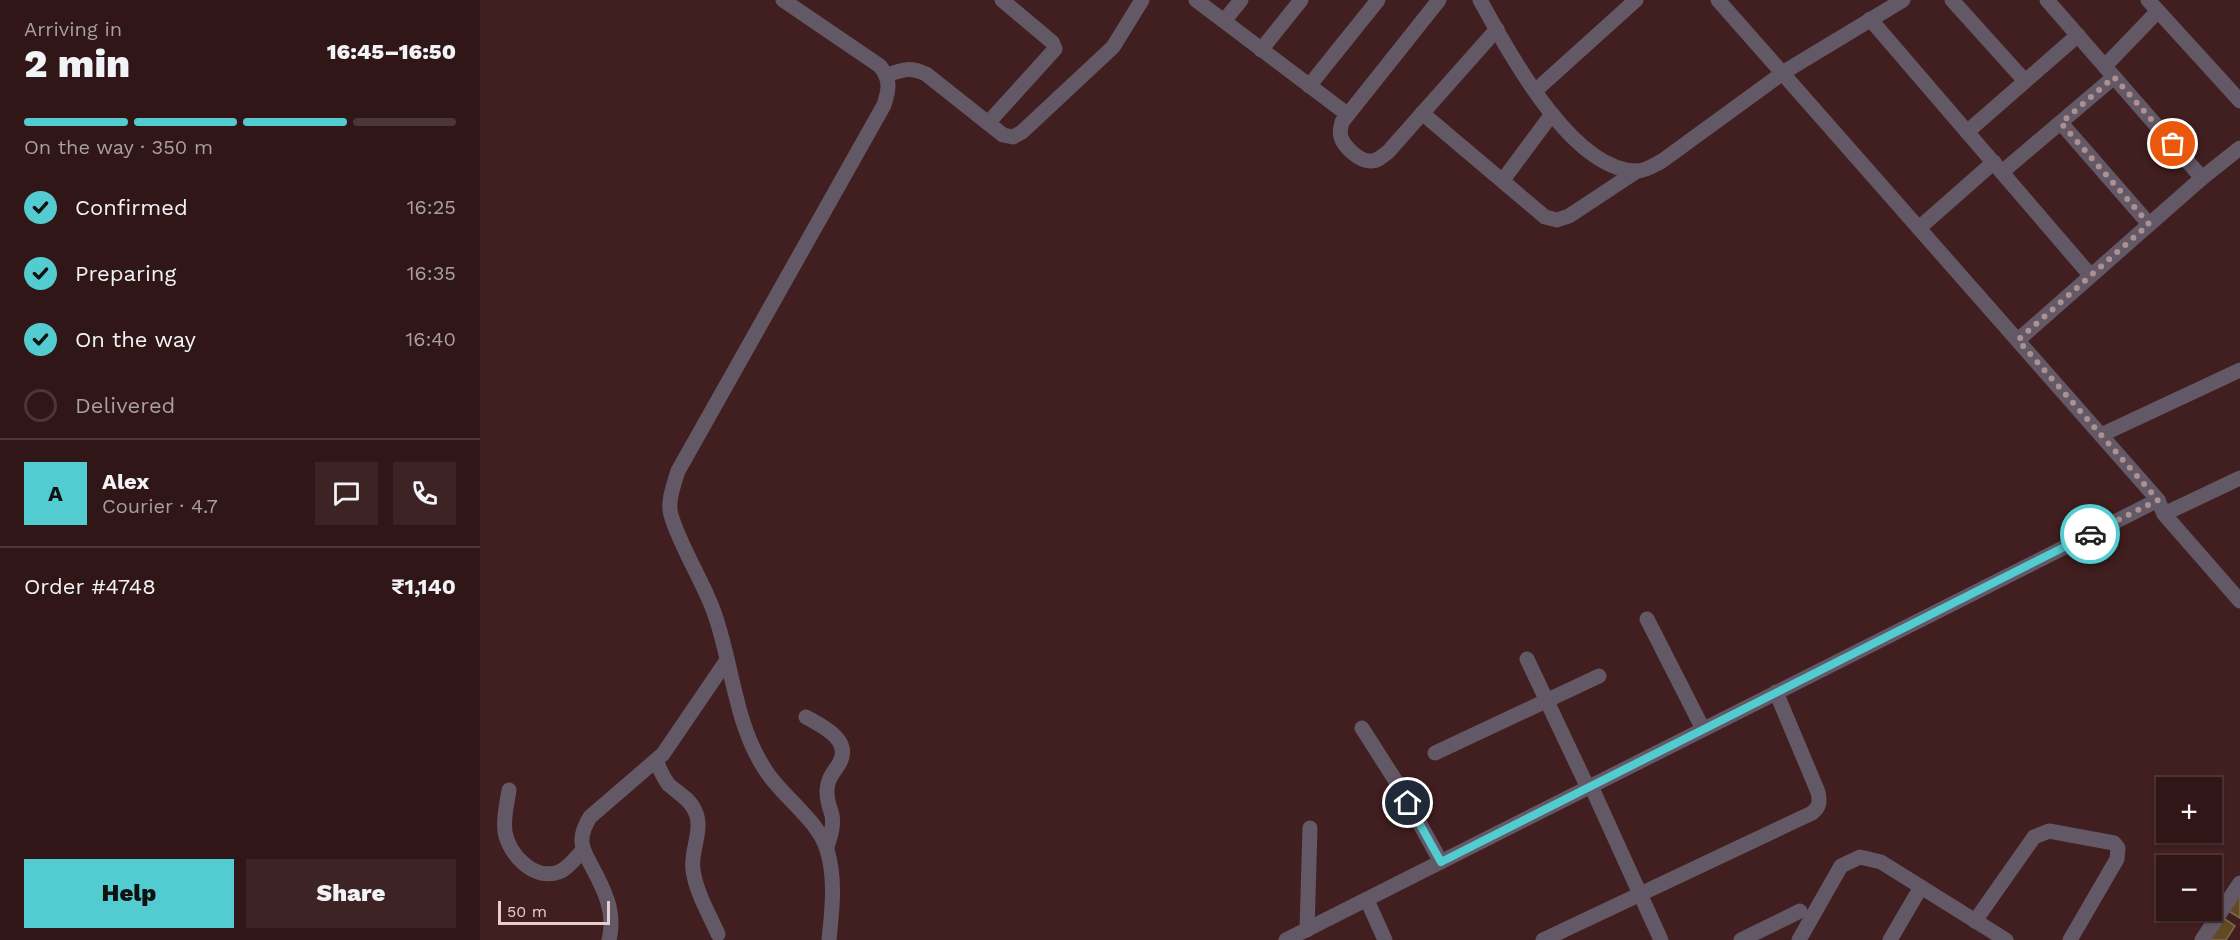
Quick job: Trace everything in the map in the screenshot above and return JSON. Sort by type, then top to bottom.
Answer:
[{"type":"street","points":[[783,0],[880,66],[888,75],[890,88],[884,105],[678,471],[673,487],[670,513],[716,616],[747,732],[757,756],[766,772],[818,832],[827,847]]},
{"type":"street","points":[[988,123],[1055,49],[1052,42],[1002,0]]},
{"type":"street","points":[[888,75],[905,68],[920,72],[1003,135],[1013,137],[1022,132],[1113,47],[1142,0]]},
{"type":"street","points":[[1196,0],[1347,114]]},
{"type":"street","points":[[1224,21],[1241,0]]},
{"type":"street","points":[[1261,50],[1301,0]]},
{"type":"street","points":[[1309,86],[1378,0]]},
{"type":"street","points":[[1439,0],[1342,122],[1341,138],[1347,147],[1361,159],[1369,162],[1388,152],[1497,29]]},
{"type":"street","points":[[1480,0],[1521,71],[1568,133],[1591,153],[1609,164],[1637,171],[1646,170],[1662,161],[1784,72],[1903,0]]},
{"type":"street","points":[[1535,91],[1636,0]]},
{"type":"street","points":[[1718,0],[1784,72],[2101,435],[2240,600]]},
{"type":"street","points":[[1952,0],[2025,81]]},
{"type":"street","points":[[2047,0],[2202,178]]},
{"type":"street","points":[[1919,228],[1998,167],[2061,123],[2110,72],[2153,6],[2240,101]]},
{"type":"street","points":[[1870,19],[2091,275]]},
{"type":"street","points":[[1967,132],[2078,35]]},
{"type":"street","points":[[1422,113],[1545,217],[1557,220],[1569,216],[1637,171]]},
{"type":"street","points":[[1503,180],[1552,114]]},
{"type":"street","points":[[2061,123],[2149,224]]},
{"type":"street","points":[[2018,340],[2202,178],[2240,148]]},
{"type":"street","points":[[2101,435],[2240,370]]},
{"type":"street","points":[[1286,940],[1776,692],[2161,507],[2240,478]]},
{"type":"street","points":[[1647,619],[1703,729]]},
{"type":"street","points":[[1527,659],[1661,940]]},
{"type":"street","points":[[609,940],[612,922],[609,905],[604,889],[583,850],[583,832],[590,817],[656,761],[673,741],[727,660]]},
{"type":"street","points":[[1435,753],[1599,676]]},
{"type":"street","points":[[1543,940],[1812,813],[1817,808],[1818,792],[1776,692]]},
{"type":"street","points":[[806,717],[831,732],[841,745],[843,752],[842,759],[827,784],[827,800],[833,822],[827,847],[833,888],[829,940]]},
{"type":"street","points":[[1362,728],[1398,783],[1441,862]]},
{"type":"street","points":[[656,761],[664,778],[696,811],[698,827],[693,870],[718,934]]},
{"type":"street","points":[[509,790],[504,819],[506,834],[511,850],[530,868],[542,873],[560,871],[583,850]]},
{"type":"street","points":[[1307,930],[1310,828]]},
{"type":"street","points":[[1975,921],[2038,834],[2049,831],[2114,843],[2119,852],[2117,859],[2070,940]]},
{"type":"street","points":[[1799,940],[1841,866],[1860,856],[1870,858],[1921,887],[1975,921],[1997,938]]},
{"type":"street","points":[[2202,940],[2240,883]]},
{"type":"street","points":[[1890,940],[1921,887]]},
{"type":"street","points":[[1367,900],[1385,940]]},
{"type":"street","points":[[1741,940],[1800,911]]},
{"type":"building","points":[[2240,891],[2240,918],[2227,910]]},
{"type":"building","points":[[2222,917],[2235,926],[2226,940],[2206,940],[2219,921],[2222,921]]},
{"type":"way so far","points":[[2090,534],[2158,500],[2018,340],[2149,224],[2061,123],[2114,77],[2173,144]]},
{"type":"route","points":[[1408,803],[1441,862],[2090,534]]}]
